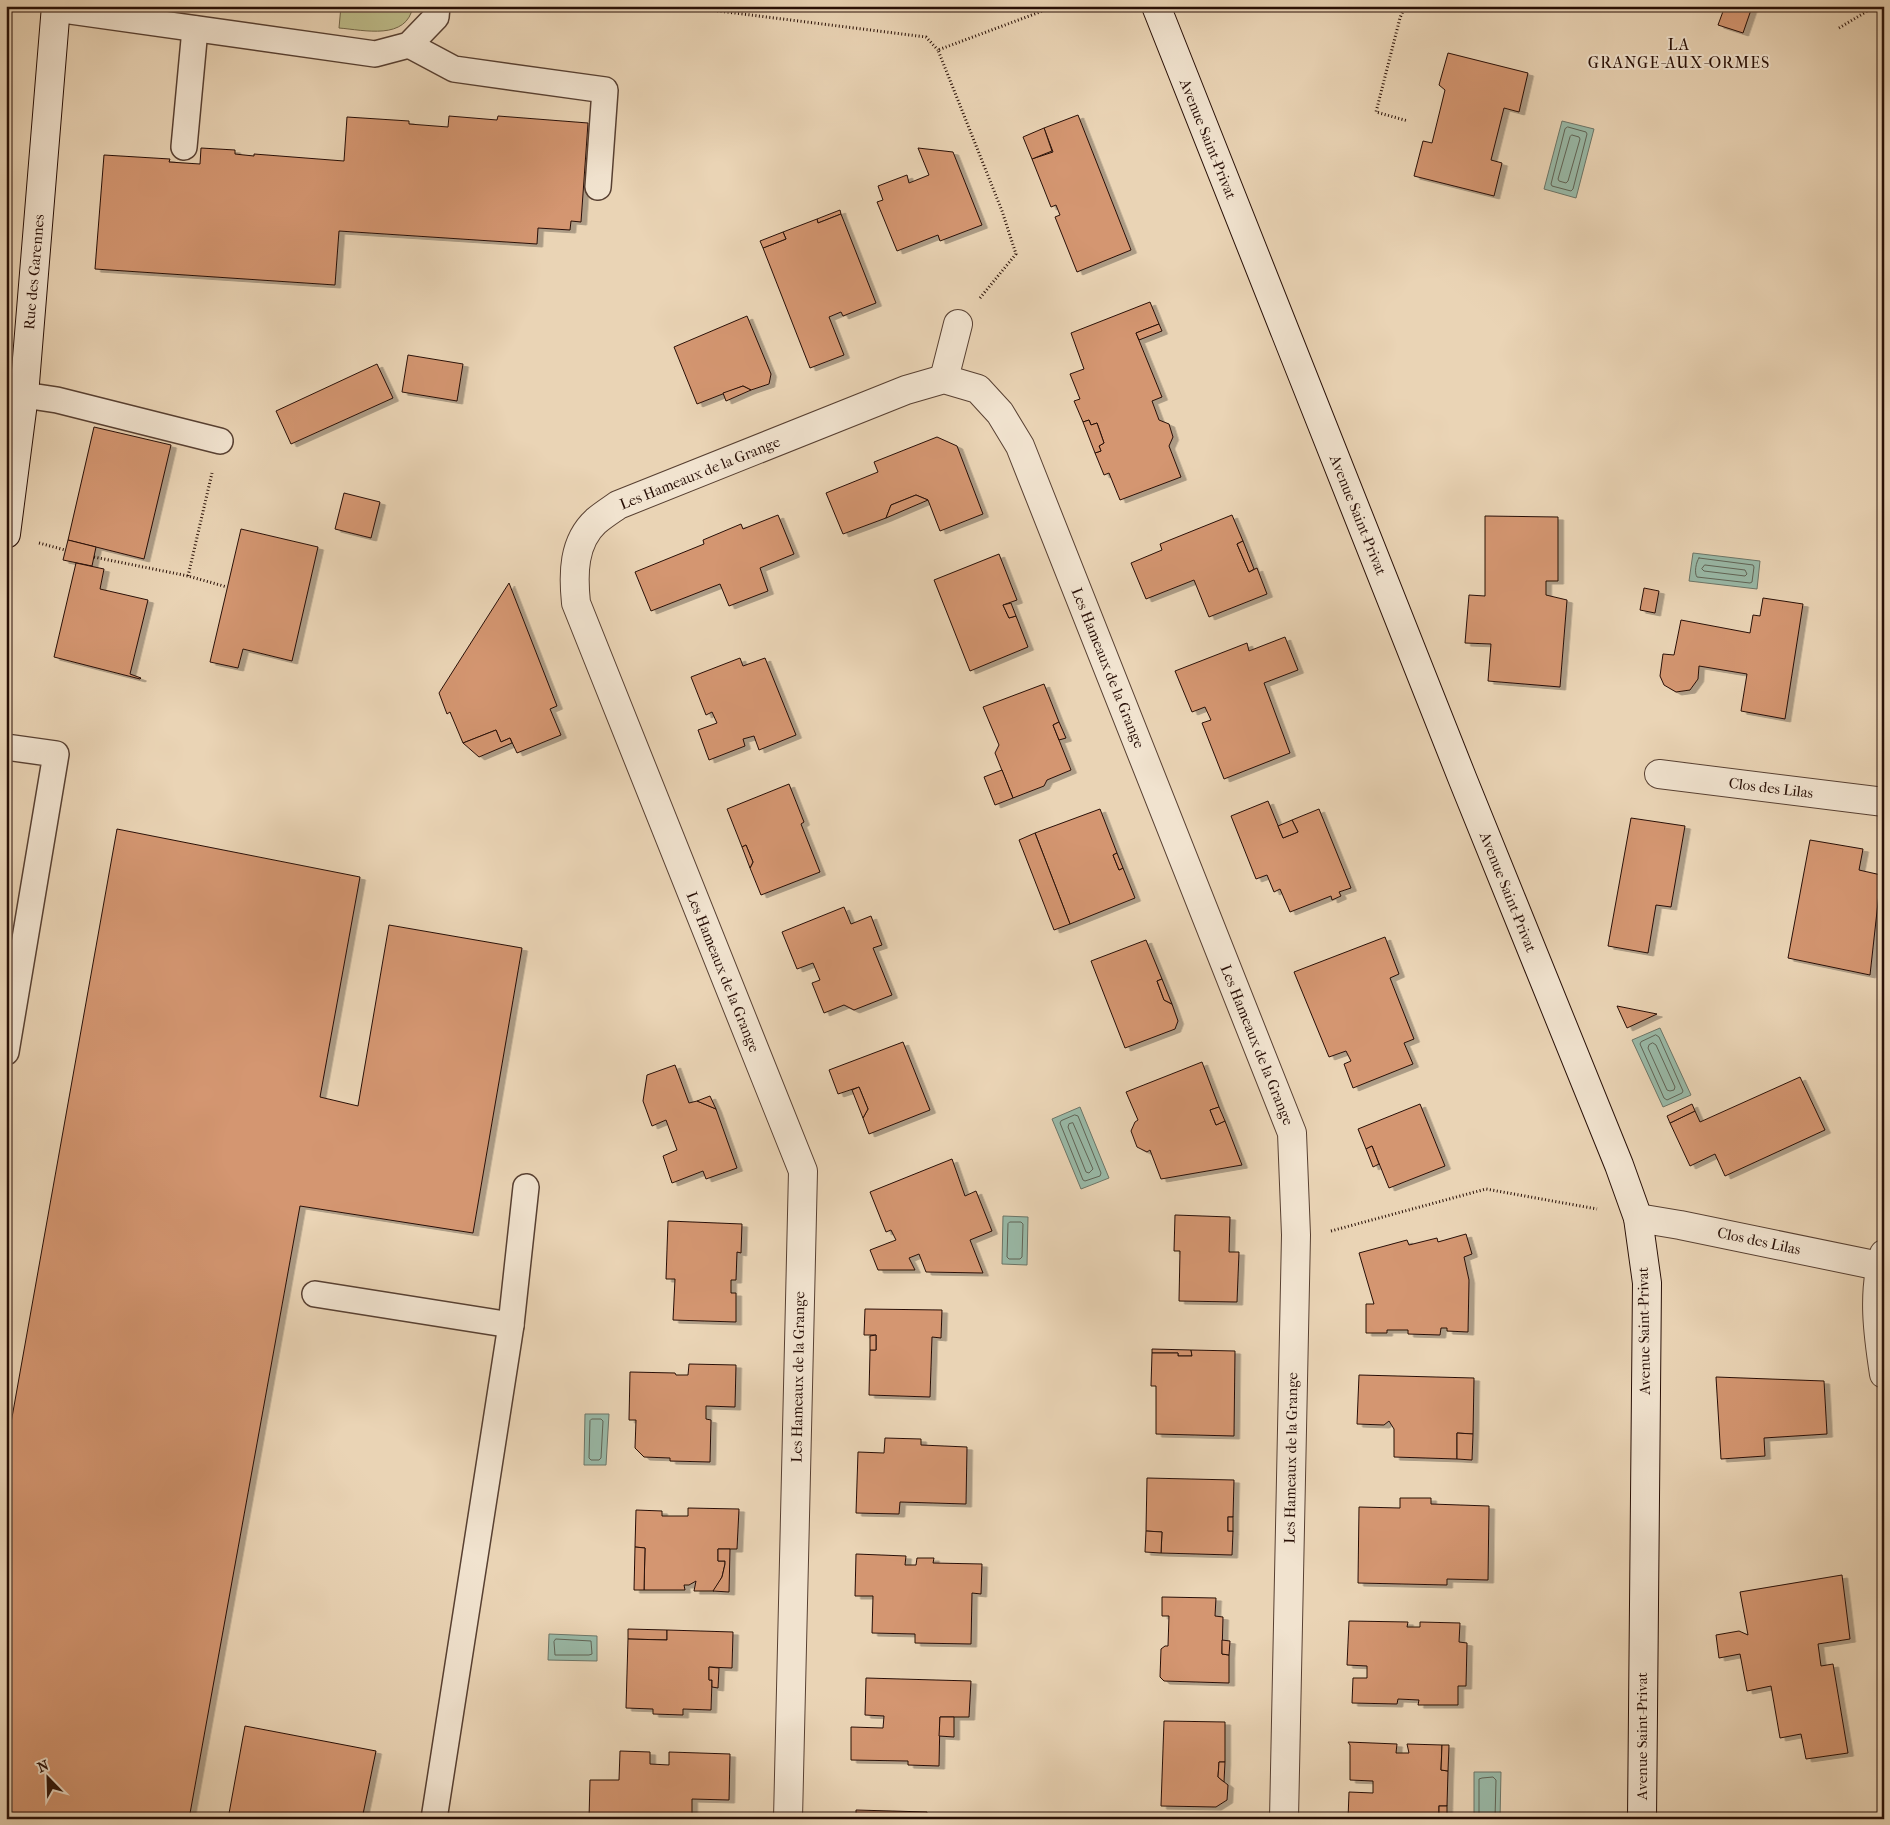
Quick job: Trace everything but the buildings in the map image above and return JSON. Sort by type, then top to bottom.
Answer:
[{"type":"street","name":"Avenue Saint-Privat","points":[[1156,6],[1463,780],[1619,1165],[1638,1218],[1646,1283],[1642,1819]]},
{"type":"street","name":"Rue des Garennes","points":[[6,534],[24,395],[56,8]]},
{"type":"street","points":[[944,379],[958,324]]},
{"type":"street","name":"Les Hameaux de la Grange","points":[[788,1819],[803,1172],[576,603],[573,575],[579,546],[595,522],[618,505],[906,390],[944,379],[978,389],[1000,413],[1020,446],[1292,1133],[1296,1235],[1284,1819]]},
{"type":"street","name":"Clos des Lilas","points":[[1659,774],[1884,802]]},
{"type":"street","name":"Clos des Lilas","points":[[1638,1218],[1882,1263],[1877,1328],[1884,1374]]},
{"type":"lane","points":[[437,6],[436,17],[409,45],[454,69],[605,90],[598,187]]},
{"type":"lane","name":"Rue des Garennes","points":[[56,8],[375,54],[409,45]]},
{"type":"lane","points":[[184,147],[195,29]]},
{"type":"lane","points":[[24,395],[57,400],[220,441]]},
{"type":"lane","points":[[6,747],[56,754],[6,1052]]},
{"type":"lane","points":[[434,1819],[511,1324],[526,1187]]},
{"type":"lane","points":[[315,1294],[511,1324]]},
{"type":"path","points":[[680,6],[926,37],[938,50],[1002,211],[1016,254],[958,324]]},
{"type":"path","points":[[938,50],[1056,6]]},
{"type":"path","points":[[1405,6],[1400,18],[1376,112],[1408,121]]},
{"type":"path","points":[[1840,28],[1874,6]]},
{"type":"path","points":[[188,576],[220,441]]},
{"type":"path","points":[[94,557],[188,576],[227,587]]},
{"type":"path","points":[[1296,1235],[1326,1232],[1486,1189],[1606,1210],[1638,1218]]},
{"type":"shaded area","points":[[341,6],[413,6],[409,17],[394,29],[372,31],[339,28]]},
{"type":"water","points":[[1562,121],[1594,129],[1576,198],[1544,189]]},
{"type":"water","points":[[1693,553],[1760,561],[1757,589],[1689,581]]},
{"type":"water","points":[[1660,1028],[1691,1095],[1663,1107],[1632,1040]]},
{"type":"water","points":[[1080,1107],[1109,1178],[1081,1189],[1052,1119]]},
{"type":"water","points":[[1003,1216],[1028,1217],[1027,1265],[1002,1264]]},
{"type":"water","points":[[585,1414],[609,1414],[606,1465],[584,1465]]},
{"type":"water","points":[[549,1634],[597,1636],[597,1661],[548,1660]]},
{"type":"water","points":[[1474,1772],[1501,1772],[1500,1819],[1474,1819]]},
{"type":"district","name":"LA GRANGE-AUX-ORMES","points":[[1679,53]]}]
